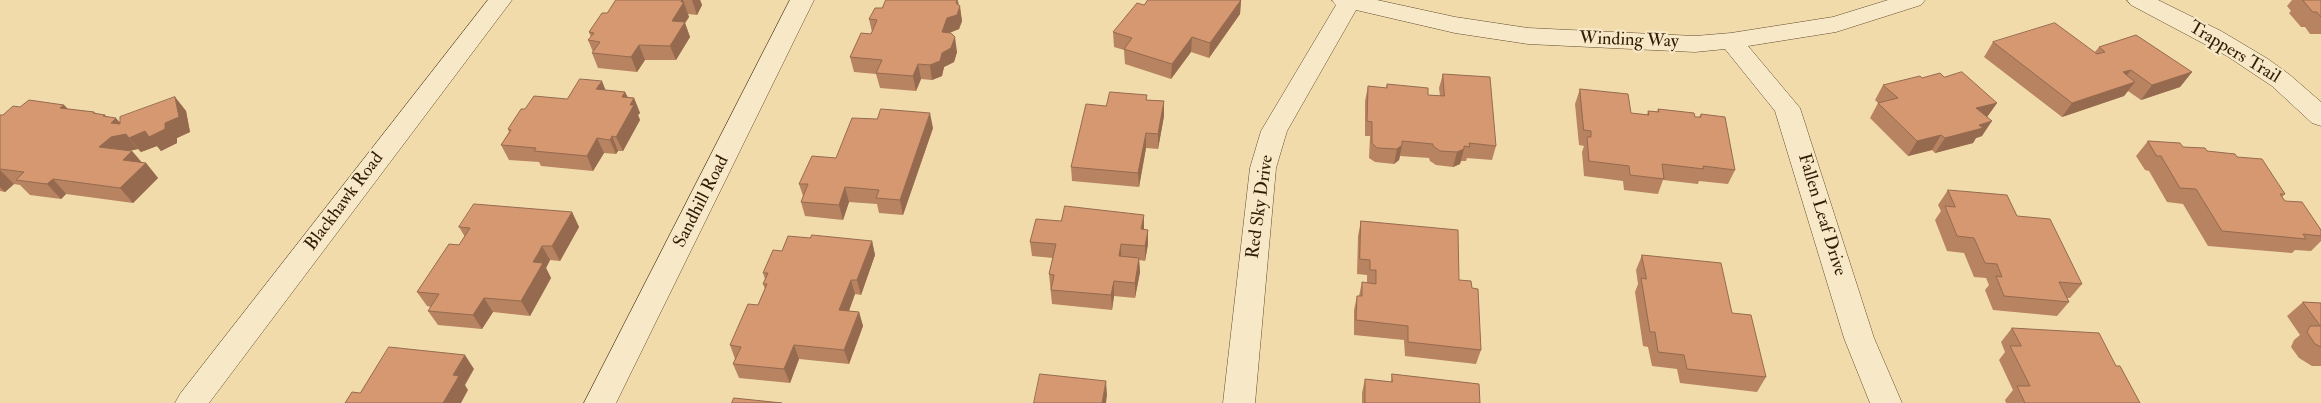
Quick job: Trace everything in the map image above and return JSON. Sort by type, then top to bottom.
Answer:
[{"type":"street","name":"Blackhawk Road","points":[[191,403],[500,0]]},
{"type":"street","name":"Sandhill Road","points":[[600,403],[802,0]]},
{"type":"street","name":"Winding Way","points":[[1346,1],[1454,25],[1528,36],[1695,44],[1731,41],[1836,24],[1913,0]]},
{"type":"street","name":"Trappers Trail","points":[[2139,0],[2209,34],[2266,68],[2305,100],[2321,117]]},
{"type":"street","name":"Red Sky Drive","points":[[1239,403],[1263,168],[1274,131],[1346,1]]},
{"type":"street","name":"Fallen Leaf Drive","points":[[1731,41],[1788,108],[1859,338],[1886,403]]},
{"type":"building","points":[[616,0],[682,0],[681,2],[684,2],[672,21],[685,22],[670,46],[639,45],[631,57],[592,53],[600,42],[588,40],[594,33],[589,32],[602,13],[607,13]]},
{"type":"building","points":[[886,0],[957,0],[956,3],[960,6],[957,15],[947,18],[942,32],[951,33],[955,37],[951,48],[942,53],[940,61],[930,65],[918,64],[913,76],[876,73],[882,60],[850,57],[861,33],[871,34],[877,20],[869,19],[875,8],[882,8]]},
{"type":"building","points":[[1148,0],[1241,0],[1210,43],[1192,37],[1172,64],[1124,49],[1132,38],[1113,32],[1137,3],[1144,5]]},
{"type":"building","points":[[2303,0],[2321,0],[2321,17],[2317,12],[2313,12]]},
{"type":"building","points":[[2055,23],[2097,54],[2105,52],[2099,47],[2136,35],[2192,72],[2152,85],[2131,70],[2123,72],[2135,82],[2072,103],[1993,42]]},
{"type":"building","points":[[1962,72],[1997,103],[1976,108],[1992,121],[1979,125],[1983,128],[1945,138],[1941,135],[1917,141],[1878,103],[1898,98],[1883,85],[1920,76],[1922,78],[1940,73],[1944,77]]},
{"type":"building","points":[[1443,74],[1490,77],[1496,146],[1469,143],[1470,147],[1464,146],[1464,149],[1457,152],[1440,151],[1433,144],[1402,141],[1402,145],[1397,149],[1377,148],[1372,143],[1372,122],[1367,121],[1368,86],[1387,88],[1387,84],[1428,88],[1428,95],[1444,96]]},
{"type":"building","points":[[580,79],[602,81],[596,89],[625,92],[622,97],[634,98],[630,105],[634,105],[616,137],[612,136],[610,140],[597,138],[587,156],[534,151],[536,148],[501,145],[511,130],[508,129],[521,109],[525,109],[534,96],[567,99]]},
{"type":"building","points":[[1580,89],[1628,94],[1631,113],[1649,115],[1648,111],[1659,112],[1658,109],[1694,113],[1695,117],[1701,117],[1701,114],[1725,117],[1735,170],[1703,166],[1704,169],[1662,164],[1664,179],[1630,175],[1629,166],[1589,161],[1587,137],[1591,137],[1591,131],[1584,130]]},
{"type":"building","points":[[1110,92],[1147,95],[1146,100],[1164,101],[1158,134],[1146,133],[1138,173],[1071,167],[1086,104],[1106,106]]},
{"type":"building","points":[[175,97],[179,117],[165,123],[165,129],[149,137],[145,131],[129,138],[126,134],[111,137],[99,147],[132,151],[123,160],[146,163],[120,188],[53,179],[47,184],[16,180],[24,172],[0,169],[0,115],[3,115],[13,106],[20,107],[29,100],[64,105],[60,108],[94,112],[116,118],[111,123],[120,124],[120,117]]},
{"type":"building","points":[[881,109],[930,113],[900,200],[876,198],[879,190],[845,187],[839,205],[801,202],[808,184],[799,184],[812,156],[836,158],[852,118],[877,119]]},
{"type":"building","points":[[2148,141],[2180,143],[2183,147],[2205,148],[2207,151],[2235,154],[2237,157],[2262,159],[2285,194],[2280,194],[2285,201],[2302,202],[2321,230],[2321,236],[2303,234],[2306,239],[2222,231],[2196,189],[2180,188],[2161,156],[2157,156]]},
{"type":"building","points":[[1948,190],[2007,195],[2017,216],[2050,219],[2082,284],[2059,282],[2069,302],[2004,296],[1996,276],[2002,277],[1997,264],[1985,263],[1974,238],[1957,236],[1945,206],[1955,207]]},
{"type":"building","points":[[474,204],[572,212],[552,246],[542,246],[533,262],[543,263],[521,301],[484,298],[473,315],[428,311],[439,294],[417,292],[449,244],[459,245],[470,228],[459,227]]},
{"type":"building","points":[[1065,206],[1144,215],[1141,229],[1148,230],[1145,246],[1121,244],[1119,256],[1139,258],[1135,283],[1114,281],[1111,295],[1051,290],[1054,275],[1049,274],[1056,244],[1030,242],[1036,219],[1061,221]]},
{"type":"building","points":[[1361,221],[1458,230],[1459,280],[1471,281],[1472,288],[1478,289],[1481,350],[1408,342],[1408,326],[1356,320],[1357,296],[1362,296],[1362,282],[1376,284],[1376,270],[1370,270],[1370,260],[1360,259]]},
{"type":"building","points":[[812,235],[872,241],[857,280],[851,280],[839,310],[859,312],[844,350],[794,345],[784,369],[733,364],[741,347],[730,345],[748,304],[758,305],[767,284],[763,284],[768,273],[763,273],[773,250],[782,251],[788,236],[810,238]]},
{"type":"building","points":[[1642,255],[1721,263],[1732,313],[1751,315],[1766,377],[1687,369],[1684,355],[1658,352],[1655,332],[1650,332],[1641,278],[1646,279]]},
{"type":"building","points":[[2303,302],[2321,303],[2321,347],[2315,344],[2307,332],[2310,326],[2320,326]]},
{"type":"building","points":[[2012,328],[2099,333],[2116,366],[2120,366],[2140,403],[2025,403],[2017,386],[2030,386],[2010,346],[2021,346]]},
{"type":"building","points":[[389,347],[465,355],[453,375],[459,376],[443,403],[345,403],[352,392],[360,393]]},
{"type":"building","points":[[1040,374],[1106,381],[1102,403],[1034,403]]},
{"type":"building","points":[[1392,374],[1479,384],[1480,403],[1365,403],[1365,379],[1392,382]]},
{"type":"building","points":[[734,398],[782,403],[732,403]]}]
